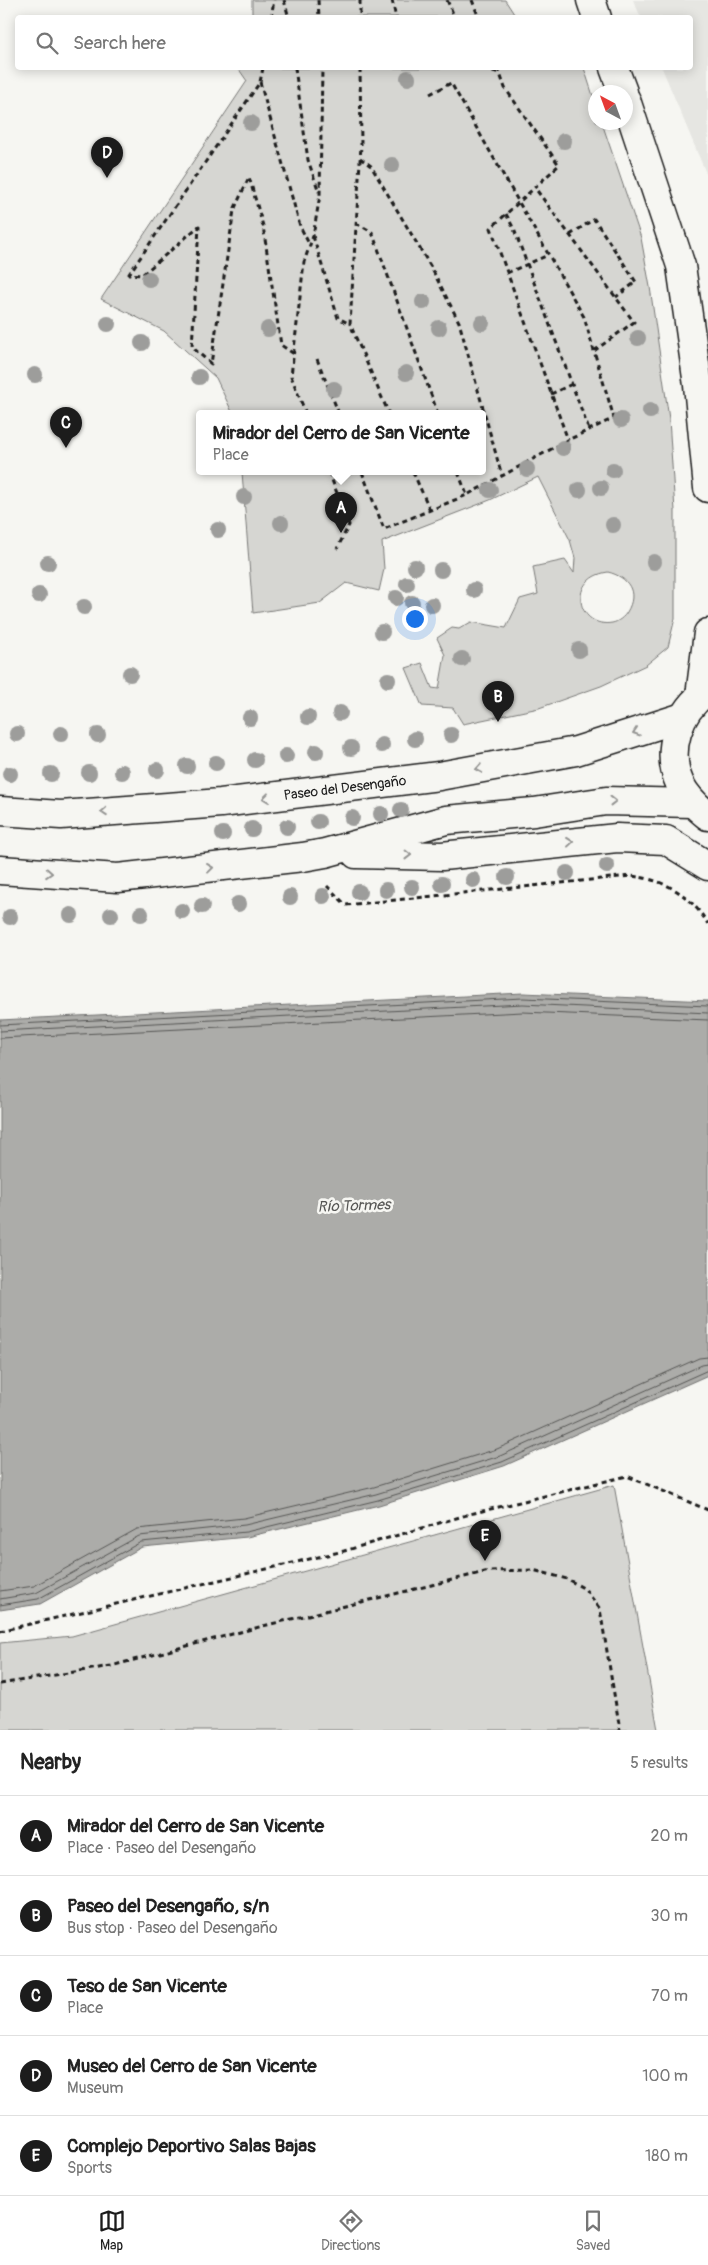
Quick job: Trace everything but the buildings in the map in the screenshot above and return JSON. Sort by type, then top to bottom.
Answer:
[{"type":"main road","points":[[591,0],[596,15]]},
{"type":"main road","points":[[615,70],[620,85]]},
{"type":"main road","points":[[633,121],[681,266],[698,385],[708,488]]},
{"type":"main road","points":[[700,809],[680,783],[674,761],[675,738],[683,717],[704,694],[708,633]]},
{"type":"main road","name":"Paseo del Desengaño","points":[[0,811],[61,815],[221,803],[439,776],[576,751],[683,717]]},
{"type":"main road","points":[[325,853],[446,820],[534,812],[606,801],[700,809]]},
{"type":"main road","points":[[0,870],[118,878],[325,853],[442,856],[617,838],[666,840],[708,866]]},
{"type":"path","points":[[272,15],[274,0]]},
{"type":"path","points":[[284,0],[288,15]]},
{"type":"path","points":[[318,0],[319,15]]},
{"type":"path","points":[[360,0],[360,15]]},
{"type":"path","points":[[392,0],[395,15]]},
{"type":"path","points":[[447,0],[454,15]]},
{"type":"path","points":[[472,0],[478,15]]},
{"type":"path","points":[[263,70],[260,82],[129,274],[142,274],[199,226],[192,347],[211,364],[234,210],[248,177],[263,226],[281,345],[294,354]]},
{"type":"path","points":[[296,70],[308,160],[320,195]]},
{"type":"path","points":[[304,410],[291,376],[304,262],[313,236],[320,195],[322,70]]},
{"type":"path","points":[[360,70],[360,158],[350,324],[387,410]]},
{"type":"path","points":[[489,70],[500,74]]},
{"type":"path","points":[[499,70],[505,88],[559,166],[491,228],[568,440]]},
{"type":"path","points":[[260,82],[300,226],[310,246]]},
{"type":"path","points":[[363,475],[384,528],[467,495],[568,440],[614,418],[584,318],[451,83],[430,94]]},
{"type":"path","points":[[360,158],[371,166],[432,269],[459,322],[484,410]]},
{"type":"path","points":[[535,188],[634,322],[594,351]]},
{"type":"path","points":[[506,214],[528,264],[588,430]]},
{"type":"path","points":[[570,236],[594,218],[636,282],[616,298]]},
{"type":"path","points":[[356,222],[372,232],[437,410]]},
{"type":"path","points":[[313,236],[338,318],[350,324]]},
{"type":"path","points":[[507,273],[548,255]]},
{"type":"path","points":[[317,359],[337,410]]},
{"type":"path","points":[[551,394],[572,384]]},
{"type":"path","points":[[486,419],[502,476]]},
{"type":"path","points":[[330,475],[349,525],[337,549]]},
{"type":"path","points":[[414,475],[430,510]]},
{"type":"path","points":[[459,475],[467,495]]},
{"type":"path","points":[[326,885],[346,905],[630,876],[663,882],[680,892],[700,911],[708,924]]},
{"type":"path","points":[[0,1631],[344,1551],[470,1514],[627,1476],[708,1510]]},
{"type":"path","points":[[0,1684],[111,1666],[489,1571],[533,1570],[567,1579],[585,1589],[600,1609],[620,1730]]},
{"type":"shaded area","points":[[252,0],[505,0],[515,15],[252,15]]},
{"type":"shaded area","points":[[633,0],[708,0],[708,178],[663,70],[693,70],[693,15],[640,15]]},
{"type":"shaded area","points":[[239,70],[585,70],[590,85],[588,130],[604,130],[641,238],[650,287],[669,419],[675,511],[675,618],[668,647],[646,665],[601,686],[539,708],[463,724],[453,708],[422,706],[406,668],[422,663],[432,688],[439,689],[445,655],[437,638],[452,628],[459,629],[471,622],[506,628],[520,599],[538,594],[533,567],[565,560],[574,573],[575,558],[570,540],[538,477],[490,500],[382,542],[384,569],[379,591],[346,583],[320,603],[253,613],[242,475],[486,475],[486,410],[231,410],[216,378],[164,331],[101,299],[247,81]],"holes":[[[608,572],[615,574],[630,586],[632,598],[626,614],[619,620],[612,623],[600,623],[584,611],[581,602],[582,592],[586,583],[595,576]]]},
{"type":"shaded area","points":[[614,1485],[658,1730],[0,1730],[0,1643],[72,1636]]},
{"type":"water","name":"Río Tormes","points":[[523,993],[708,1001],[708,1375],[504,1466],[379,1505],[247,1537],[142,1547],[40,1604],[0,1610],[0,1020]]},
{"type":"place","name":"Museo del Cerro de San Vicente","points":[[107,178]]},
{"type":"place","name":"Teso de San Vicente","points":[[66,448]]},
{"type":"place","name":"Mirador del Cerro de San Vicente","points":[[341,533]]},
{"type":"place","name":"Paseo del Desengaño, s/n","points":[[498,722]]},
{"type":"place","name":"Complejo Deportivo Salas Bajas","points":[[485,1561]]}]
